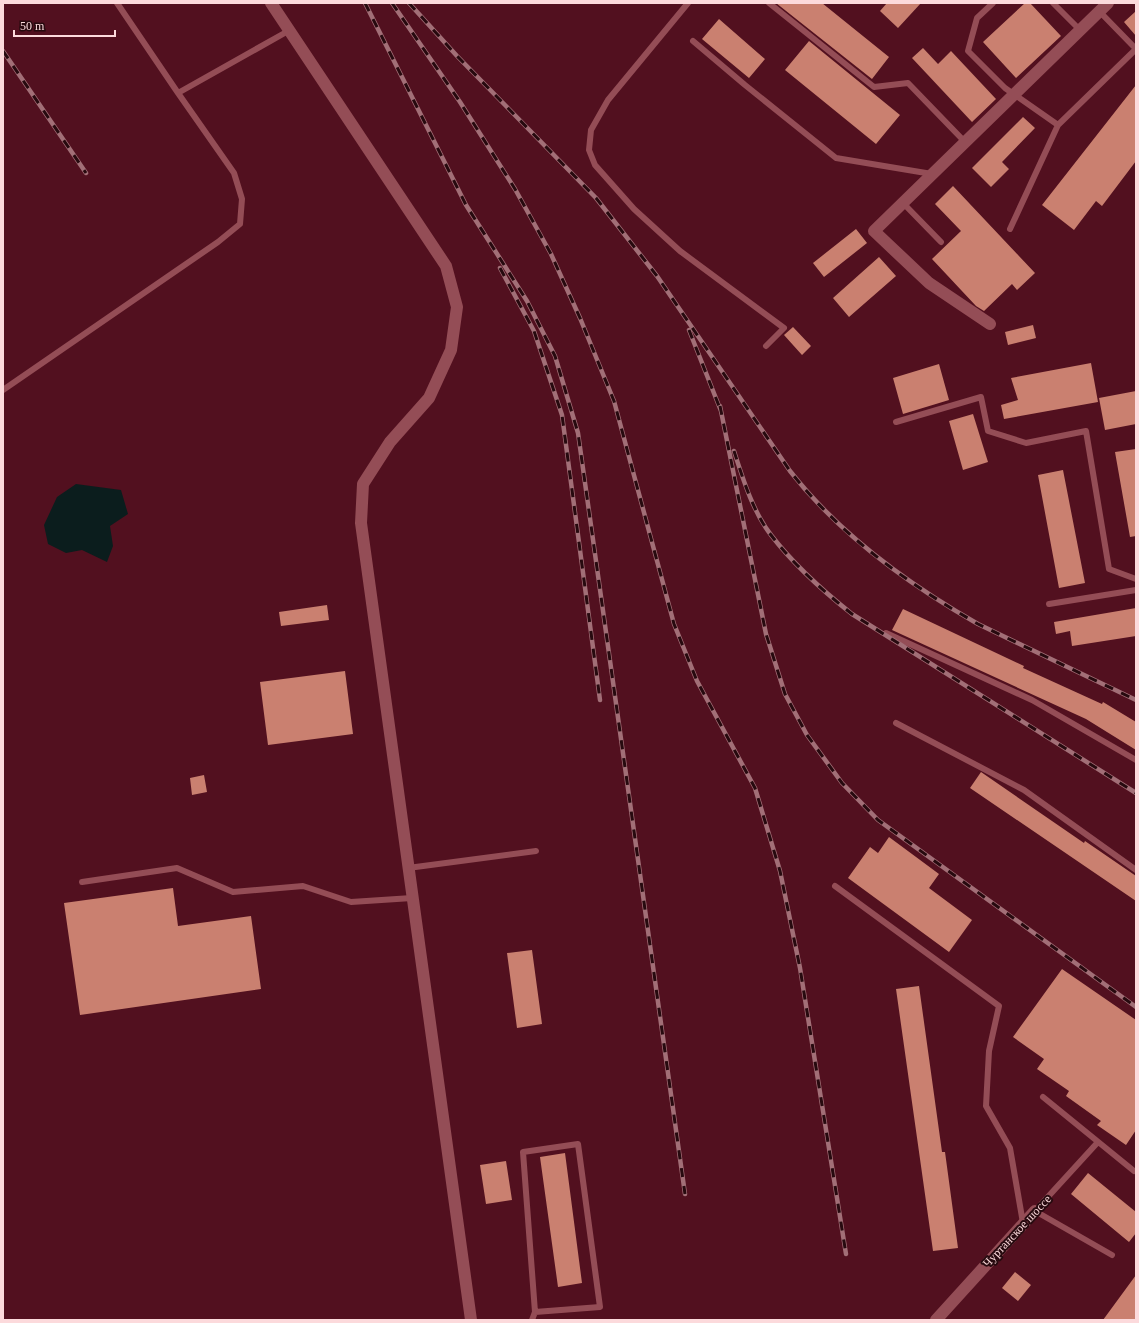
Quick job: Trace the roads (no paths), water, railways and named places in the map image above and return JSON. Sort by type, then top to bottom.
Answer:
[{"type":"street","points":[[272,3],[446,266],[457,307],[451,350],[429,398],[390,442],[363,484],[360,523],[471,1320]]},
{"type":"street","points":[[990,324],[929,283],[874,231],[1104,7]]},
{"type":"street","name":"Чуртанское шоссе","points":[[938,1319],[1035,1211]]},
{"type":"lane","points":[[3,390],[218,242],[240,224],[242,199],[234,173],[117,3]]},
{"type":"lane","points":[[688,3],[608,100],[591,130],[589,150],[596,165],[634,209],[680,251],[784,328],[766,346]]},
{"type":"lane","points":[[769,3],[874,87],[908,82],[965,142]]},
{"type":"lane","points":[[993,3],[977,18],[968,51],[1005,88],[1058,125]]},
{"type":"lane","points":[[1053,3],[1080,30]]},
{"type":"lane","points":[[1010,229],[1058,125],[1136,49],[1104,7]]},
{"type":"lane","points":[[178,93],[290,30]]},
{"type":"lane","points":[[693,41],[836,158],[932,174]]},
{"type":"lane","points":[[903,203],[941,242]]},
{"type":"lane","points":[[896,422],[981,397],[988,431],[1026,443],[1086,431],[1109,569],[1136,579]]},
{"type":"lane","points":[[1049,604],[1136,590]]},
{"type":"lane","points":[[886,633],[1032,700],[1136,760]]},
{"type":"lane","points":[[896,723],[1024,790],[1136,870]]},
{"type":"lane","points":[[408,868],[536,851]]},
{"type":"lane","points":[[82,882],[177,868],[233,892],[303,886],[351,902],[412,898]]},
{"type":"lane","points":[[835,886],[999,1006],[989,1051],[986,1106],[1010,1148],[1023,1223]]},
{"type":"lane","points":[[1043,1097],[1134,1171]]},
{"type":"lane","name":"Чуртанское шоссе","points":[[1035,1211],[1098,1142]]},
{"type":"lane","points":[[532,1320],[535,1312],[523,1152],[578,1144],[600,1307],[535,1312]]},
{"type":"lane","points":[[1035,1211],[1112,1255]]},
{"type":"railway","points":[[365,3],[466,205],[527,301],[555,356],[578,433],[685,1194]]},
{"type":"railway","points":[[392,3],[460,102],[515,189],[551,254],[580,318],[614,401],[674,624],[697,681],[755,788],[780,871],[800,968],[846,1254]]},
{"type":"railway","points":[[409,3],[457,56],[596,198],[657,276],[790,471],[831,516],[876,556],[901,575],[952,609],[978,624],[1136,700]]},
{"type":"railway","points":[[3,51],[86,173]]},
{"type":"railway","points":[[500,268],[534,331],[562,415],[600,700]]},
{"type":"railway","points":[[689,330],[721,411]]},
{"type":"railway","points":[[720,406],[766,634],[785,694],[807,735],[842,783],[878,820],[1136,1007]]},
{"type":"railway","points":[[734,451],[749,495],[765,526],[789,557],[830,596],[852,614],[1136,793]]}]
